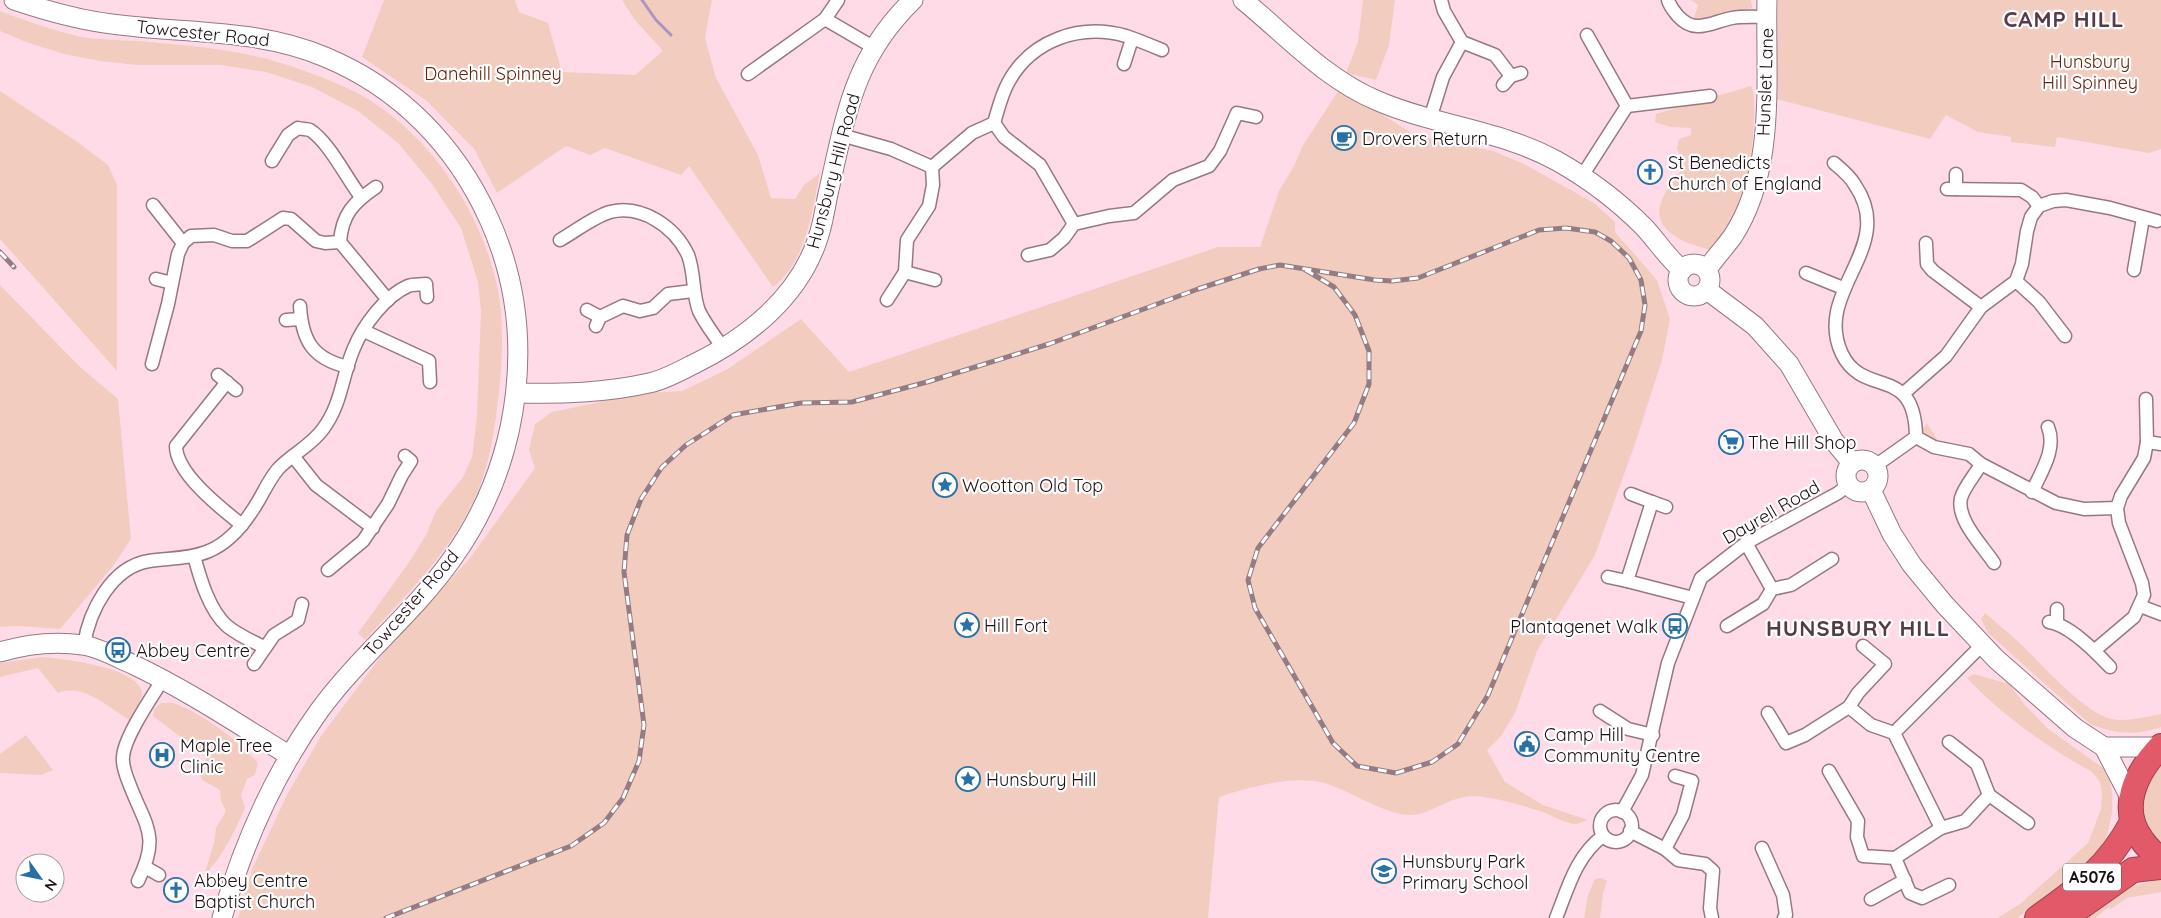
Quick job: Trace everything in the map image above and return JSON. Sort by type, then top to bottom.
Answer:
[{"type":"highway","points":[[2161,747],[2144,764],[2136,780],[2132,811],[2142,841],[2161,860]]},
{"type":"highway","name":"A5076","points":[[2037,918],[2097,872],[2115,850],[2132,811]]},
{"type":"highway","name":"A5076","points":[[2065,918],[2133,870],[2161,867]]},
{"type":"street","name":"Towcester Road","points":[[14,0],[60,16],[114,25],[224,32],[284,42],[326,57],[370,80],[404,104],[436,135],[459,163],[478,196],[496,235],[507,266],[516,328],[517,393],[509,438],[495,484],[472,528],[452,560],[414,606],[346,677],[318,712],[290,756],[260,810],[234,876],[222,918]]},
{"type":"street","points":[[748,74],[825,19],[838,0]]},
{"type":"street","name":"Hunsbury Hill Road","points":[[517,393],[575,395],[650,383],[724,350],[753,329],[777,306],[802,271],[819,236],[841,135],[858,76],[873,47],[893,20],[913,0]]},
{"type":"street","points":[[1243,0],[1325,71],[1354,90],[1379,102],[1430,119],[1517,143],[1546,156],[1582,176],[1612,198],[1645,228],[1682,270]]},
{"type":"street","points":[[1441,0],[1444,11],[1462,42],[1495,55],[1511,78]]},
{"type":"street","points":[[1668,0],[1670,6],[1683,21],[1693,27],[1706,26],[1767,8]]},
{"type":"street","name":"Hunslet Lane","points":[[1707,269],[1733,235],[1748,203],[1760,168],[1766,117],[1767,8]]},
{"type":"street","points":[[825,19],[873,47]]},
{"type":"street","points":[[932,167],[972,133],[994,123],[1008,83],[1021,64],[1044,45],[1073,32],[1091,31],[1132,39],[1162,50]]},
{"type":"street","points":[[1586,35],[1627,106]]},
{"type":"street","points":[[1124,64],[1132,39]]},
{"type":"street","points":[[1430,119],[1443,77],[1462,42]]},
{"type":"street","points":[[1627,106],[1710,96]]},
{"type":"street","points":[[1582,176],[1627,106]]},
{"type":"street","points":[[1028,255],[1050,250],[1064,238],[1074,224],[1102,217],[1134,213],[1173,180],[1209,166],[1220,151],[1237,114],[1256,117]]},
{"type":"street","points":[[994,123],[1004,137],[1040,165],[1074,224]]},
{"type":"street","points":[[272,161],[288,135],[298,128],[309,130],[330,151],[345,177],[361,198]]},
{"type":"street","points":[[841,135],[891,149],[932,167]]},
{"type":"street","points":[[1834,162],[1855,184],[1866,206],[1868,225],[1864,248],[1843,288],[1838,308],[1836,334],[1841,352],[1850,368],[1864,377],[1893,386],[1904,393],[1913,416],[1916,437]]},
{"type":"street","points":[[887,300],[905,272],[907,240],[929,206],[934,185],[932,167]]},
{"type":"street","points":[[1956,174],[1952,189],[2021,190],[2032,196],[2039,206]]},
{"type":"street","points":[[376,187],[361,198],[348,213],[341,226],[340,242],[388,300]]},
{"type":"street","points":[[1904,393],[1946,356],[1981,308],[2016,281],[2022,264],[2031,217],[2039,206],[2053,201],[2066,200],[2110,208],[2157,221]]},
{"type":"street","points":[[153,206],[183,243]]},
{"type":"street","points":[[563,233],[610,212],[624,210],[646,215],[664,224],[679,238],[688,256],[692,273],[693,291],[700,312],[724,350]]},
{"type":"street","points":[[152,364],[178,254],[183,243],[191,236],[202,234],[214,235],[232,241],[247,240],[283,218],[291,220],[316,240],[325,243],[340,242]]},
{"type":"street","points":[[2134,270],[2142,218]]},
{"type":"street","points":[[1926,243],[1927,264],[1933,271],[1981,308]]},
{"type":"street","points":[[1691,264],[1697,264],[1707,269],[1711,280],[1708,290],[1694,297],[1684,293],[1678,279],[1682,270],[1691,264]]},
{"type":"street","points":[[905,272],[935,280]]},
{"type":"street","points":[[1806,273],[1843,288]]},
{"type":"street","points":[[156,279],[172,283]]},
{"type":"street","points":[[2016,281],[2039,302],[2065,336]]},
{"type":"street","points":[[84,645],[87,625],[97,604],[112,583],[128,568],[147,561],[194,556],[210,551],[229,539],[242,525],[268,481],[279,468],[314,440],[333,413],[342,394],[354,348],[364,331],[388,300],[396,292],[410,285],[426,285]]},
{"type":"street","points":[[1708,290],[1755,326],[1789,364],[1834,441],[1852,463]]},
{"type":"street","points":[[587,310],[598,322],[623,306],[640,311],[653,308],[668,294],[693,291]]},
{"type":"street","points":[[300,306],[300,319],[306,340],[318,355],[331,363],[348,367]]},
{"type":"street","points":[[286,320],[300,319]]},
{"type":"street","points":[[364,331],[434,357],[430,382]]},
{"type":"street","points":[[227,382],[176,446],[172,460],[203,491],[242,525]]},
{"type":"street","points":[[2095,650],[2134,617],[2144,595],[2142,583],[2123,535],[2117,508],[2121,496],[2144,458],[2147,442],[2146,399]]},
{"type":"street","points":[[2032,492],[2046,461],[2055,433]]},
{"type":"street","points":[[1916,437],[1934,447],[1963,451],[1981,464],[2032,492],[2070,506],[2084,509],[2117,508]]},
{"type":"street","points":[[1875,466],[1916,437]]},
{"type":"street","points":[[2147,442],[2161,444]]},
{"type":"street","points":[[293,456],[316,485],[373,528]]},
{"type":"street","points":[[1863,460],[1875,466],[1878,471],[1878,482],[1871,490],[1860,493],[1848,485],[1846,474],[1852,463],[1863,460]]},
{"type":"street","points":[[328,551],[333,565],[363,541],[373,528],[412,462]]},
{"type":"street","points":[[1981,464],[1961,499],[1961,510],[1966,523],[1994,563]]},
{"type":"street","name":"Dayrell Road","points":[[1622,812],[1642,775],[1653,735],[1668,663],[1701,578],[1746,543],[1838,493],[1848,485]]},
{"type":"street","points":[[1871,490],[1892,534],[1912,565],[1982,645],[2074,728],[2104,747],[2161,747]]},
{"type":"street","points":[[1631,494],[1666,507]]},
{"type":"street","points":[[1627,581],[1652,502]]},
{"type":"street","points":[[1746,543],[1772,589]]},
{"type":"street","points":[[194,556],[200,577],[214,609],[226,624],[242,636],[264,647]]},
{"type":"street","points":[[1728,626],[1763,604],[1772,589],[1791,585],[1832,559]]},
{"type":"street","points":[[1608,577],[1693,598]]},
{"type":"street","points":[[254,664],[274,635],[298,620],[302,604]]},
{"type":"street","points":[[2140,606],[2161,614]]},
{"type":"street","points":[[2057,608],[2053,623],[2095,650],[2110,667]]},
{"type":"street","points":[[298,620],[310,626]]},
{"type":"street","points":[[0,652],[19,646],[56,643],[84,645],[103,650],[163,679],[290,756]]},
{"type":"street","points":[[1894,733],[1982,645]]},
{"type":"street","points":[[1768,713],[1786,744],[1805,735],[1849,707],[1858,693],[1885,664],[1862,646]]},
{"type":"street","points":[[138,881],[145,867],[151,842],[148,824],[127,778],[122,756],[132,731],[163,679]]},
{"type":"street","points":[[1849,707],[1871,725],[1894,733],[1941,828]]},
{"type":"street","points":[[1600,711],[1628,729],[1653,735]]},
{"type":"street","points":[[1949,742],[1977,764],[1989,795],[2028,824]]},
{"type":"street","points":[[2104,747],[2132,811]]},
{"type":"street","points":[[1829,771],[1858,821],[1857,837],[1863,856],[1895,858],[1941,828],[1965,821],[1989,795]]},
{"type":"street","points":[[1665,849],[1683,815],[1692,781],[1675,776]]},
{"type":"street","points":[[1612,811],[1622,812],[1631,822],[1630,832],[1624,840],[1618,842],[1608,840],[1603,836],[1600,826],[1603,816],[1612,811]]},
{"type":"street","points":[[1630,832],[1665,849],[1678,860],[1705,864],[1713,871],[1710,908],[1712,918]]},
{"type":"street","points":[[1556,918],[1567,889],[1586,850],[1603,836]]},
{"type":"street","points":[[1762,848],[1783,895],[1784,918]]},
{"type":"street","points":[[1895,858],[1910,892],[1922,898],[1949,885]]},
{"type":"street","points":[[145,867],[159,875]]},
{"type":"street","points":[[1871,899],[1904,880]]},
{"type":"green space","name":"Danehill Spinney","points":[[384,0],[515,0],[519,12],[548,23],[562,72],[635,75],[663,51],[635,20],[622,0],[712,0],[705,38],[716,78],[758,155],[771,198],[795,199],[804,185],[820,173],[806,235],[793,264],[784,277],[773,287],[689,166],[681,175],[605,148],[590,155],[566,146],[497,193],[474,149],[427,101],[362,57]]},
{"type":"green space","points":[[1363,0],[1395,0],[1389,45],[1376,80],[1346,73],[1358,42]]},
{"type":"green space","points":[[1691,0],[1751,0],[1752,8],[1706,19],[1694,18],[1698,5]]},
{"type":"green space","name":"Hunsbury Hill Spinney","points":[[1778,0],[2161,0],[2161,149],[2149,153],[2057,137],[2055,147],[2011,142],[2011,137],[1978,132],[1946,115],[1930,139],[1776,99]]},
{"type":"green space","points":[[0,11],[51,29],[82,37],[180,45],[242,53],[282,63],[352,90],[380,107],[403,125],[425,147],[462,197],[488,253],[501,311],[501,372],[492,443],[478,491],[456,532],[428,570],[365,640],[358,633],[412,558],[426,535],[436,511],[463,477],[472,457],[477,416],[481,311],[478,282],[461,228],[432,184],[398,143],[358,111],[312,87],[266,72],[220,65],[137,65],[100,61],[64,54],[26,42],[0,31]]},
{"type":"green space","points":[[1751,86],[1754,98],[1754,120],[1751,155],[1748,172],[1737,206],[1730,222],[1709,250],[1687,243],[1676,237],[1666,228],[1659,210],[1666,192],[1685,165],[1677,149],[1679,139],[1691,135],[1691,128],[1670,127],[1655,122],[1656,114]]},
{"type":"green space","points":[[1340,88],[1413,134],[1493,151],[1522,163],[1594,203],[1615,222],[1615,232],[1657,280],[1670,319],[1662,360],[1635,444],[1595,555],[1537,651],[1515,713],[1501,736],[1487,750],[1505,782],[1543,805],[1588,820],[1573,824],[1514,804],[1491,798],[1471,796],[1451,801],[1426,812],[1408,815],[1378,807],[1330,785],[1304,780],[1274,783],[1245,789],[1219,797],[1208,918],[238,918],[253,867],[287,795],[321,736],[382,655],[470,558],[535,468],[529,450],[535,424],[552,412],[644,393],[682,391],[726,370],[801,319],[849,372],[1218,247],[1260,247],[1279,191],[1295,164],[1302,147]]},
{"type":"green space","points":[[0,91],[76,141],[108,165],[117,185],[117,371],[0,239]]},
{"type":"green space","points":[[0,285],[79,366],[118,399],[131,539],[113,566],[60,629],[18,626],[0,627]]},
{"type":"green space","points":[[1927,423],[1940,444],[1928,438],[1922,430]]},
{"type":"green space","points":[[1985,613],[2023,646],[2077,699],[2090,708],[2101,715],[2118,720],[2161,714],[2161,727],[2143,732],[2126,733],[2090,724],[1988,633],[1981,619]]},
{"type":"green space","points":[[42,657],[82,662],[114,670],[128,676],[137,683],[142,692],[139,703],[129,720],[104,703],[86,694],[77,691],[58,693],[38,668],[0,677],[0,663]]},
{"type":"green space","points":[[1974,674],[2009,684],[2025,705],[2047,728],[2103,768],[2109,779],[2112,791],[2112,813],[2107,835],[2100,849],[2074,874],[2017,918],[1997,918],[2020,904],[2088,843],[2101,809],[2102,793],[2100,782],[2092,772],[2058,752],[2011,718],[1967,678]]},
{"type":"green space","points":[[161,703],[174,703],[198,714],[241,746],[258,763],[255,775],[247,779],[241,795],[245,808],[237,826],[228,844],[204,876],[214,843],[216,828],[226,811],[221,801],[220,790],[202,780],[199,771],[207,757],[153,716],[154,709]]},
{"type":"green space","points":[[26,735],[53,770],[41,775],[0,773],[0,754]]},
{"type":"green space","points":[[2161,757],[2161,842],[2150,831],[2141,810],[2144,790]]},
{"type":"green space","points":[[1602,878],[1607,881],[1603,893],[1600,918],[1584,918],[1588,895],[1595,879]]},
{"type":"green space","points":[[2161,879],[2161,892],[2127,898],[2111,909],[2109,907],[2095,918],[2082,918],[2129,887]]},
{"type":"waterway","points":[[642,0],[656,20],[671,35]]},
{"type":"railway","points":[[386,918],[571,846],[604,823],[623,798],[639,761],[644,725],[624,572],[627,535],[641,499],[662,467],[686,445],[733,415],[801,403],[852,402],[927,382],[1049,344],[1198,289],[1259,269],[1280,265],[1392,281],[1418,278],[1539,230],[1566,228],[1595,232],[1611,241],[1629,258],[1641,280],[1645,305],[1641,331],[1488,695],[1458,744],[1432,762],[1396,773],[1357,766],[1333,743],[1255,608],[1248,580],[1258,548],[1354,423],[1369,384],[1369,351],[1355,315],[1334,287],[1304,269]]},
{"type":"railway","points":[[0,252],[14,267]]},
{"type":"place","name":"Drovers Return","points":[[1344,138]]},
{"type":"place","name":"St Benedicts Church of England","points":[[1650,172]]},
{"type":"place","name":"The Hill Shop","points":[[1731,442]]},
{"type":"place","name":"Wootton Old Top","points":[[945,485]]},
{"type":"place","name":"Hill Fort","points":[[967,625]]},
{"type":"place","name":"Plantagenet Walk","points":[[1675,626]]},
{"type":"place","name":"Abbey Centre","points":[[118,650]]},
{"type":"place","name":"Camp Hill Community Centre","points":[[1527,744]]},
{"type":"place","name":"Maple Tree Clinic","points":[[162,755]]},
{"type":"place","name":"Hunsbury Hill","points":[[968,779]]},
{"type":"place","name":"Hunsbury Park Primary School","points":[[1384,871]]},
{"type":"place","name":"Abbey Centre Baptist Church","points":[[176,890]]},
{"type":"district","name":"CAMP HILL","points":[[2064,19]]},
{"type":"district","name":"HUNSBURY HILL","points":[[1858,628]]}]
